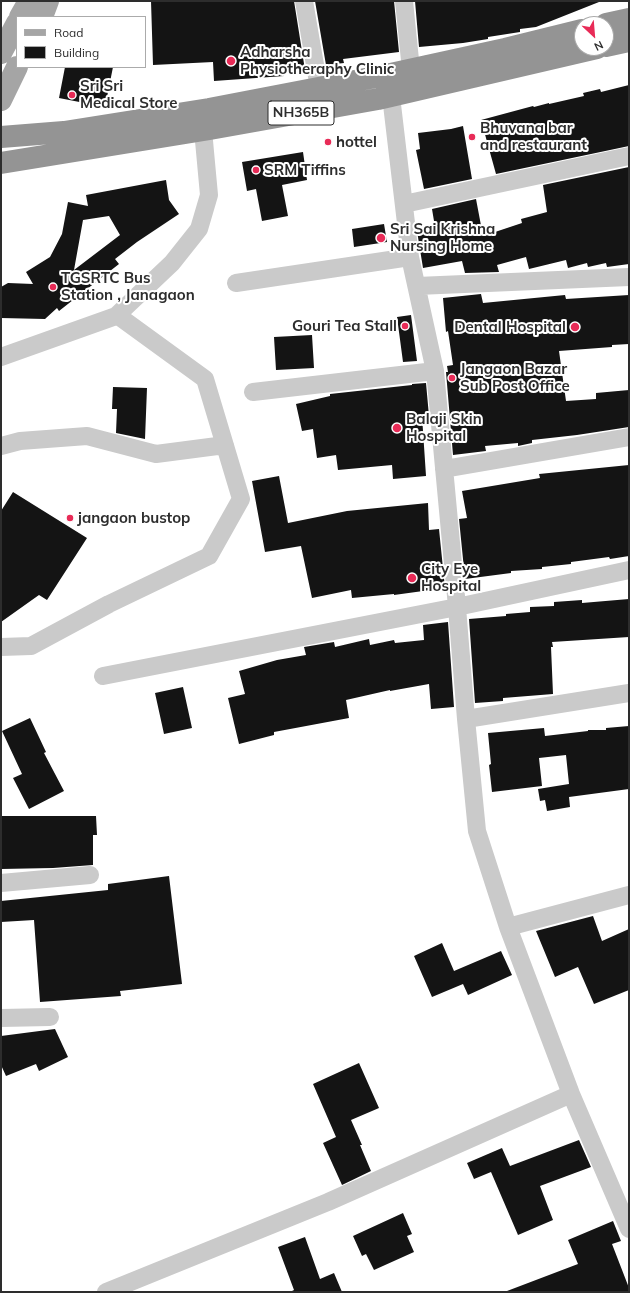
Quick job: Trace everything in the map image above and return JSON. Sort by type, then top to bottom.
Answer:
[{"type":"highway","points":[[614,22],[629,18]]},
{"type":"highway","name":"NH365B","points":[[1,137],[64,132],[209,109],[411,70],[574,32]]},
{"type":"highway","points":[[614,44],[629,41]]},
{"type":"highway","name":"NH365B","points":[[1,163],[203,130],[391,96],[574,54]]},
{"type":"main road","points":[[21,16],[29,1]]},
{"type":"main road","points":[[42,16],[48,1]]},
{"type":"main road","points":[[1,53],[16,25]]},
{"type":"main road","points":[[1,100],[17,68]]},
{"type":"street","points":[[304,1],[319,88]]},
{"type":"street","points":[[404,1],[411,70]]},
{"type":"street","points":[[391,96],[410,257],[435,371],[477,831],[508,928],[571,1094],[629,1229]]},
{"type":"street","points":[[1,358],[117,315],[172,263],[199,229],[210,195],[203,130]]},
{"type":"street","points":[[404,204],[629,156]]},
{"type":"street","points":[[236,284],[410,257]]},
{"type":"street","points":[[417,286],[629,277]]},
{"type":"street","points":[[1,647],[31,646],[109,604],[209,556],[241,499],[205,379],[117,315]]},
{"type":"street","points":[[253,392],[435,371]]},
{"type":"street","points":[[1,446],[20,441],[87,436],[156,454],[225,445]]},
{"type":"street","points":[[444,470],[629,437]]},
{"type":"street","points":[[103,676],[457,607],[629,570]]},
{"type":"street","points":[[466,719],[629,693]]},
{"type":"street","points":[[1,883],[90,875]]},
{"type":"street","points":[[508,928],[629,895]]},
{"type":"street","points":[[1,1018],[50,1017]]},
{"type":"street","points":[[106,1292],[328,1202],[571,1094]]},
{"type":"building","points":[[151,1],[294,1],[305,70],[284,73],[284,76],[214,81],[213,62],[153,65]]},
{"type":"building","points":[[315,1],[394,1],[399,52],[343,59],[344,63],[326,65]]},
{"type":"building","points":[[415,1],[599,2],[536,27],[520,29],[520,32],[463,43],[419,47]]},
{"type":"building","points":[[65,68],[113,68],[105,107],[59,98]]},
{"type":"building","points":[[629,85],[629,146],[496,174],[481,120],[533,106],[584,96],[583,93],[600,89],[601,92]]},
{"type":"building","points":[[463,126],[472,179],[424,189],[416,150],[420,149],[418,133]]},
{"type":"building","points":[[303,152],[307,180],[282,185],[288,216],[262,221],[256,189],[247,191],[242,162]]},
{"type":"building","points":[[629,167],[629,264],[607,267],[606,263],[588,267],[587,263],[568,268],[566,260],[529,269],[526,257],[497,265],[499,272],[465,273],[462,261],[423,268],[417,231],[435,227],[432,209],[476,199],[483,236],[522,223],[521,219],[547,212],[543,185]]},
{"type":"building","points":[[166,180],[169,200],[179,214],[137,242],[115,259],[119,264],[59,311],[57,308],[45,319],[1,318],[1,287],[8,283],[33,284],[26,272],[50,257],[62,234],[68,202],[88,206],[86,195]],"holes":[[[109,216],[120,235],[74,270],[83,220]]]},
{"type":"building","points":[[384,224],[387,242],[354,247],[352,229]]},
{"type":"building","points":[[481,294],[483,303],[565,295],[566,299],[629,295],[629,344],[612,345],[612,347],[559,351],[566,401],[596,399],[596,393],[629,390],[629,427],[532,440],[532,443],[518,446],[518,443],[485,446],[486,451],[453,455],[446,372],[448,372],[447,366],[453,365],[448,331],[446,332],[443,298]]},
{"type":"building","points":[[411,315],[417,361],[403,362],[397,317]]},
{"type":"building","points":[[312,335],[314,368],[276,370],[274,337]]},
{"type":"building","points":[[426,383],[429,416],[422,416],[426,476],[393,479],[392,465],[338,470],[336,455],[317,458],[313,429],[302,431],[296,404],[330,396],[330,394]]},
{"type":"building","points":[[113,387],[147,388],[145,439],[116,433],[117,409],[112,409]]},
{"type":"building","points":[[629,465],[629,556],[571,562],[571,564],[542,567],[542,569],[511,571],[511,573],[465,579],[459,519],[467,518],[462,491],[540,478],[539,474]]},
{"type":"building","points":[[279,476],[288,523],[347,511],[428,503],[429,530],[439,529],[445,588],[394,595],[352,598],[351,590],[312,598],[301,546],[265,552],[252,481]]},
{"type":"building","points":[[13,492],[87,538],[47,600],[39,595],[1,622],[1,511]]},
{"type":"building","points":[[629,599],[629,637],[552,642],[553,694],[503,698],[503,701],[475,703],[469,619],[506,616],[506,614],[530,612],[530,607],[554,606],[554,602],[582,600],[582,603]]},
{"type":"building","points":[[448,622],[454,707],[431,709],[429,684],[390,690],[346,700],[349,718],[274,732],[274,735],[239,744],[228,698],[245,694],[239,671],[277,660],[306,655],[304,647],[334,642],[335,647],[369,639],[370,645],[394,640],[395,643],[424,640],[423,625]]},
{"type":"building","points":[[183,687],[192,728],[164,734],[155,693]]},
{"type":"building","points":[[30,718],[46,752],[44,753],[64,791],[29,809],[13,778],[22,774],[2,731]]},
{"type":"building","points":[[629,726],[629,789],[569,797],[570,807],[547,811],[545,800],[540,801],[538,789],[569,784],[566,755],[539,758],[542,786],[492,792],[488,733],[544,728],[545,736],[588,730],[606,730],[606,728]]},
{"type":"building","points":[[1,816],[96,816],[97,835],[93,835],[93,865],[53,868],[1,869]]},
{"type":"building","points":[[169,876],[182,984],[120,991],[121,996],[40,1002],[34,920],[1,922],[1,901],[108,890],[108,884]]},
{"type":"building","points":[[593,916],[602,941],[629,929],[629,990],[594,1004],[578,967],[555,977],[536,931]]},
{"type":"building","points":[[442,943],[454,971],[501,951],[512,975],[468,995],[463,984],[432,997],[414,956]]},
{"type":"building","points":[[55,1029],[68,1057],[39,1071],[36,1064],[6,1076],[1,1065],[1,1036]]},
{"type":"building","points":[[359,1063],[379,1108],[351,1120],[371,1171],[342,1185],[323,1143],[336,1137],[313,1084]]},
{"type":"building","points":[[579,1140],[591,1167],[540,1186],[553,1220],[518,1235],[491,1172],[474,1179],[467,1163],[502,1148],[510,1166]]},
{"type":"building","points":[[403,1213],[412,1234],[407,1236],[414,1252],[374,1270],[366,1254],[362,1256],[353,1236]]},
{"type":"building","points":[[613,1221],[621,1241],[612,1244],[629,1288],[629,1292],[507,1292],[578,1264],[568,1240]]},
{"type":"building","points":[[305,1237],[320,1279],[334,1273],[342,1292],[290,1292],[294,1290],[278,1247]]},
{"type":"place","name":"Adharsha Physiotheraphy Clinic","points":[[231,61]]},
{"type":"place","name":"Sri Sri Medical Store","points":[[72,95]]},
{"type":"place","name":"Bhuvana bar and restaurant","points":[[472,137]]},
{"type":"place","name":"hottel","points":[[328,142]]},
{"type":"place","name":"SRM Tiffins","points":[[256,170]]},
{"type":"place","name":"Sri Sai Krishna Nursing Home","points":[[381,238]]},
{"type":"place","name":"TGSRTC Bus Station , Janagaon","points":[[53,287]]},
{"type":"place","name":"Gouri Tea Stall","points":[[405,326]]},
{"type":"place","name":"Dental Hospital","points":[[575,327]]},
{"type":"place","name":"Jangaon Bazar Sub Post Office","points":[[452,378]]},
{"type":"place","name":"Balaji Skin Hospital","points":[[397,428]]},
{"type":"place","name":"jangaon bustop","points":[[70,518]]},
{"type":"place","name":"City Eye Hospital","points":[[412,578]]}]
